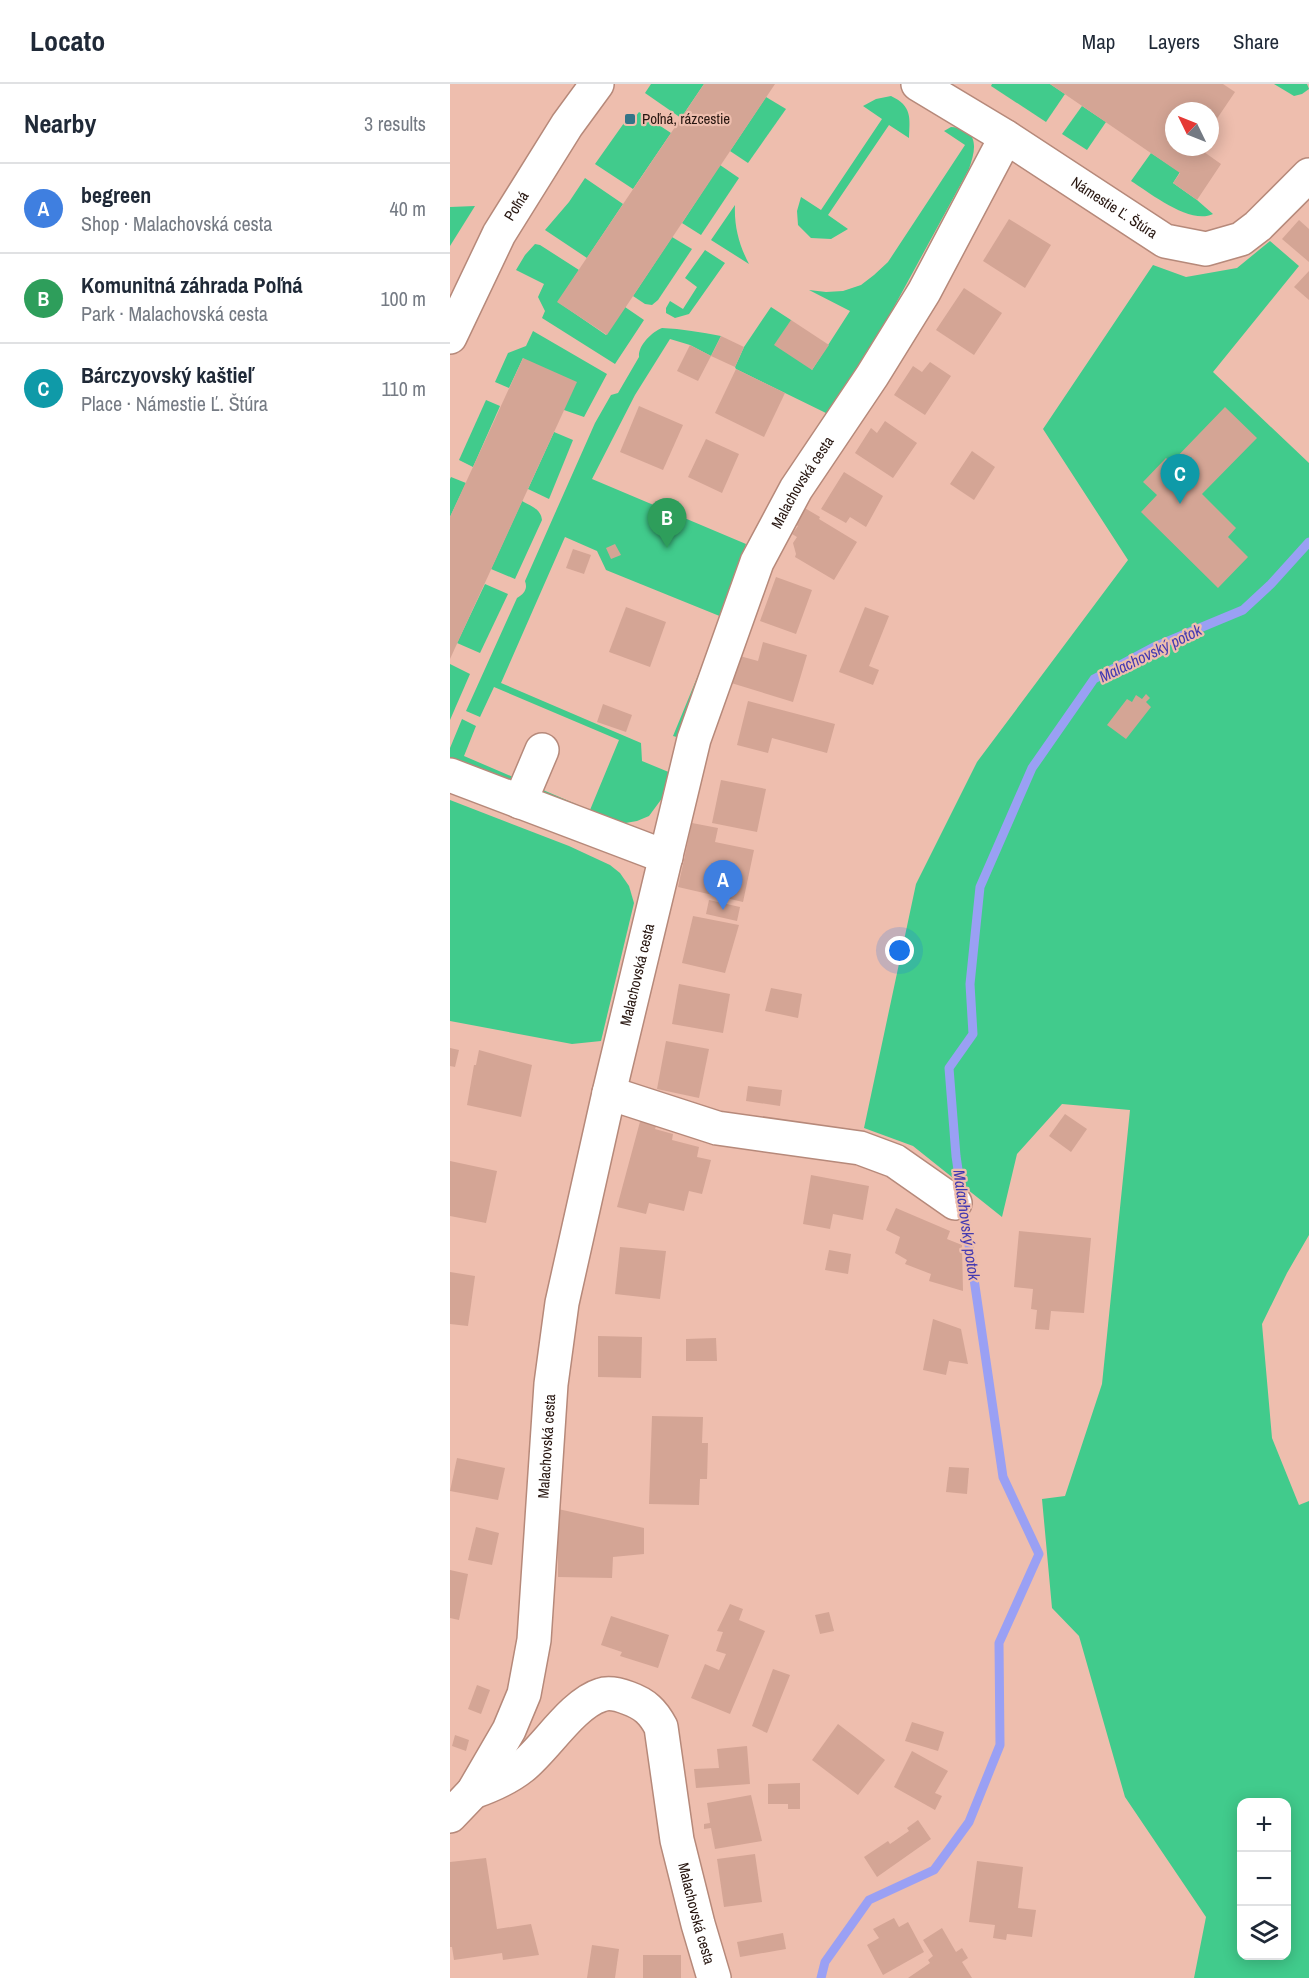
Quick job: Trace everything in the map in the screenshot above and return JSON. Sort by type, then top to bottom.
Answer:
[{"type":"street","name":"Poľná","points":[[450,337],[499,234],[567,125],[597,84]]},
{"type":"street","name":"Námestie Ľ. Štúra","points":[[918,84],[1006,137],[1165,242],[1206,249],[1241,239],[1258,226],[1309,175]]},
{"type":"street","name":"Malachovská cesta","points":[[450,1816],[472,1792],[509,1730],[524,1694],[534,1640],[551,1384],[562,1303],[609,1093],[694,739],[757,562],[796,489],[872,376],[924,292],[1006,137]]},
{"type":"street","points":[[520,802],[542,750]]},
{"type":"street","points":[[450,775],[666,857]]},
{"type":"street","points":[[609,1093],[717,1128],[860,1148],[895,1161],[955,1203]]},
{"type":"street","name":"Malachovská cesta","points":[[472,1792],[498,1783],[523,1766],[586,1702],[603,1694],[622,1695],[641,1703],[654,1713],[661,1728],[676,1840],[714,1978]]},
{"type":"green space","points":[[651,84],[704,84],[681,118],[645,93]]},
{"type":"green space","points":[[992,84],[1050,84],[1065,94],[1046,122],[991,86]]},
{"type":"green space","points":[[1274,84],[1307,84],[1309,89],[1294,96]]},
{"type":"green space","points":[[891,96],[906,108],[910,124],[909,138],[889,125],[828,215],[848,229],[831,239],[811,238],[798,225],[797,211],[801,197],[821,210],[882,119],[863,106],[876,99]]},
{"type":"green space","points":[[766,97],[786,109],[748,163],[730,151]]},
{"type":"green space","points":[[1082,106],[1106,122],[1087,150],[1062,134]]},
{"type":"green space","points":[[639,112],[671,133],[633,189],[595,164],[624,123],[629,125]]},
{"type":"green space","points":[[951,127],[967,132],[974,141],[969,169],[888,318],[828,414],[736,369],[744,347],[771,307],[791,320],[812,370],[850,311],[809,290],[843,291],[861,285],[888,262],[965,145],[944,131]]},
{"type":"green space","points":[[1151,153],[1180,172],[1173,183],[1213,214],[1204,216],[1182,212],[1131,181]]},
{"type":"green space","points":[[720,165],[739,178],[701,235],[682,223]]},
{"type":"green space","points":[[585,178],[623,204],[587,258],[545,230],[569,202]]},
{"type":"green space","points":[[735,205],[738,235],[749,264],[711,240]]},
{"type":"green space","points":[[475,206],[450,246],[450,207]]},
{"type":"green space","points":[[672,237],[692,249],[658,300],[652,305],[645,304],[633,296]]},
{"type":"green space","points":[[1270,241],[1299,266],[1213,372],[1309,463],[1309,1235],[1262,1324],[1272,1438],[1299,1505],[1309,1501],[1309,1978],[1194,1978],[1206,1917],[1125,1797],[1079,1636],[1052,1608],[1042,1499],[1065,1496],[1102,1384],[1130,1110],[1062,1104],[1017,1154],[1002,1217],[913,1146],[864,1128],[916,884],[977,762],[1128,560],[1043,429],[1153,265],[1186,277],[1237,268]]},
{"type":"green space","points":[[535,244],[579,270],[558,302],[606,335],[625,307],[644,320],[615,364],[542,318],[545,311],[538,297],[544,284],[516,270]]},
{"type":"green space","points":[[705,250],[725,263],[689,314],[675,318],[666,313],[666,308],[670,301],[683,309],[697,287],[685,278]]},
{"type":"green space","points":[[662,328],[721,336],[711,356],[690,345],[670,339],[635,395],[592,479],[746,544],[721,617],[606,570],[597,551],[565,537],[501,683],[641,743],[642,761],[671,773],[663,797],[649,816],[637,821],[614,825],[539,799],[543,790],[590,810],[619,740],[494,687],[480,717],[466,711],[517,598],[525,591],[525,581],[595,423],[611,395],[618,393],[639,357],[643,344]]},
{"type":"green space","points":[[533,331],[607,374],[584,417],[564,410],[523,358],[509,388],[495,382],[508,353],[526,346]]},
{"type":"green space","points":[[486,400],[500,406],[473,467],[459,460]]},
{"type":"green space","points":[[554,432],[573,440],[549,499],[528,489]]},
{"type":"green space","points":[[451,477],[466,483],[450,517],[450,479]]},
{"type":"green space","points":[[522,501],[538,510],[542,520],[515,579],[491,569]]},
{"type":"green space","points":[[485,584],[508,594],[480,653],[457,643]]},
{"type":"green space","points":[[717,629],[680,738],[673,736]]},
{"type":"green space","points":[[450,664],[470,674],[450,720]]},
{"type":"green space","points":[[462,719],[476,726],[464,756],[513,777],[509,785],[450,760],[450,748]]},
{"type":"green space","points":[[450,800],[569,846],[610,865],[620,873],[629,886],[634,903],[601,1041],[572,1044],[450,1021]]},
{"type":"building","points":[[704,84],[775,84],[607,335],[557,302]]},
{"type":"building","points":[[1050,84],[1223,84],[1235,92],[1219,116],[1219,102],[1165,102],[1165,156],[1210,156],[1221,164],[1197,200],[1173,183],[1180,173]]},
{"type":"building","points":[[1009,219],[1051,245],[1025,288],[983,261]]},
{"type":"building","points":[[1299,220],[1309,229],[1309,262],[1282,239]]},
{"type":"building","points":[[1309,271],[1309,300],[1294,287]]},
{"type":"building","points":[[964,288],[1002,313],[974,355],[936,330]]},
{"type":"building","points":[[791,320],[829,345],[812,370],[774,345]]},
{"type":"building","points":[[721,336],[744,347],[735,367],[711,356]]},
{"type":"building","points":[[690,345],[711,356],[698,381],[677,371]]},
{"type":"building","points":[[523,358],[577,382],[450,659],[450,517]]},
{"type":"building","points":[[930,362],[951,376],[925,415],[894,395],[913,366],[922,372]]},
{"type":"building","points":[[736,369],[785,393],[764,437],[715,413]]},
{"type":"building","points":[[639,406],[683,425],[663,470],[620,452]]},
{"type":"building","points":[[1225,407],[1257,438],[1202,494],[1236,528],[1228,537],[1248,557],[1218,588],[1141,512],[1157,495],[1143,482],[1166,458],[1171,463]]},
{"type":"building","points":[[885,421],[917,443],[893,478],[855,453],[871,428],[877,433]]},
{"type":"building","points":[[706,439],[739,454],[722,493],[688,477]]},
{"type":"building","points":[[972,451],[995,467],[974,500],[950,484]]},
{"type":"building","points":[[844,472],[883,496],[866,527],[850,517],[846,523],[821,509]]},
{"type":"building","points":[[803,507],[857,542],[834,580],[795,557],[793,543],[797,537],[792,534],[798,526],[795,524]]},
{"type":"building","points":[[615,544],[621,555],[611,559],[606,548]]},
{"type":"building","points":[[573,549],[591,555],[584,574],[566,568]]},
{"type":"building","points":[[776,577],[812,590],[796,634],[760,621]]},
{"type":"building","points":[[626,607],[666,622],[650,667],[609,652]]},
{"type":"building","points":[[865,607],[889,616],[869,666],[879,670],[873,685],[839,672]]},
{"type":"building","points":[[763,642],[807,655],[793,702],[728,682],[736,655],[758,661]]},
{"type":"building","points":[[1146,694],[1150,698],[1146,702],[1151,707],[1126,739],[1107,725],[1127,699],[1132,702],[1136,695],[1142,699]]},
{"type":"building","points":[[748,701],[835,724],[827,753],[772,738],[768,753],[737,745]]},
{"type":"building","points":[[603,704],[632,715],[626,732],[597,722]]},
{"type":"building","points":[[721,780],[766,789],[757,832],[712,823]]},
{"type":"building","points":[[692,823],[718,828],[715,842],[754,850],[743,902],[678,887]]},
{"type":"building","points":[[709,900],[740,907],[737,921],[706,914]]},
{"type":"building","points":[[693,916],[739,925],[725,973],[682,963]]},
{"type":"building","points":[[679,984],[730,994],[723,1033],[672,1024]]},
{"type":"building","points":[[771,988],[802,994],[798,1018],[765,1011]]},
{"type":"building","points":[[666,1041],[709,1049],[699,1098],[657,1089]]},
{"type":"building","points":[[450,1048],[459,1050],[455,1067],[450,1066]]},
{"type":"building","points":[[479,1050],[532,1065],[521,1117],[467,1105]]},
{"type":"building","points":[[748,1086],[782,1090],[780,1106],[746,1101]]},
{"type":"building","points":[[1065,1114],[1087,1129],[1071,1152],[1049,1136]]},
{"type":"building","points":[[641,1118],[657,1124],[655,1129],[673,1134],[672,1140],[699,1147],[697,1157],[711,1160],[702,1194],[689,1191],[684,1211],[649,1203],[646,1214],[617,1207]]},
{"type":"building","points":[[450,1161],[497,1171],[486,1223],[450,1216]]},
{"type":"building","points":[[811,1175],[869,1186],[863,1220],[833,1214],[830,1229],[803,1224]]},
{"type":"building","points":[[896,1208],[950,1231],[947,1239],[962,1245],[963,1291],[929,1281],[931,1274],[905,1264],[907,1260],[895,1253],[900,1237],[886,1230]]},
{"type":"building","points":[[1019,1231],[1091,1238],[1084,1313],[1051,1311],[1049,1330],[1035,1329],[1037,1310],[1031,1309],[1033,1289],[1014,1287]]},
{"type":"building","points":[[620,1247],[666,1251],[660,1299],[615,1294]]},
{"type":"building","points":[[829,1250],[851,1254],[848,1274],[825,1270]]},
{"type":"building","points":[[450,1272],[475,1276],[468,1326],[450,1324]]},
{"type":"building","points":[[933,1319],[961,1329],[968,1364],[949,1361],[946,1375],[923,1370]]},
{"type":"building","points":[[598,1336],[642,1337],[641,1378],[598,1377]]},
{"type":"building","points":[[716,1338],[717,1361],[686,1361],[686,1339]]},
{"type":"building","points":[[652,1416],[703,1417],[702,1443],[708,1443],[707,1479],[700,1479],[699,1505],[649,1504]]},
{"type":"building","points":[[457,1458],[505,1468],[498,1500],[450,1491]]},
{"type":"building","points":[[949,1467],[969,1468],[967,1494],[946,1492]]},
{"type":"building","points":[[558,1509],[644,1528],[644,1554],[613,1557],[612,1578],[558,1577]]},
{"type":"building","points":[[476,1527],[499,1533],[492,1565],[468,1560]]},
{"type":"building","points":[[450,1570],[468,1574],[459,1620],[450,1618]]},
{"type":"building","points":[[730,1604],[743,1609],[739,1620],[765,1631],[730,1714],[691,1698],[705,1664],[719,1670],[726,1654],[716,1651],[723,1632],[717,1631]]},
{"type":"building","points":[[829,1612],[834,1631],[820,1634],[815,1615]]},
{"type":"building","points":[[611,1616],[669,1635],[658,1668],[620,1656],[622,1652],[601,1645]]},
{"type":"building","points":[[773,1669],[790,1675],[767,1733],[752,1726]]},
{"type":"building","points":[[477,1685],[490,1690],[481,1714],[468,1709]]},
{"type":"building","points":[[912,1722],[944,1732],[938,1751],[905,1741]]},
{"type":"building","points":[[838,1724],[885,1760],[858,1795],[812,1760]]},
{"type":"building","points":[[455,1735],[469,1740],[466,1751],[452,1746]]},
{"type":"building","points":[[747,1746],[750,1784],[696,1788],[694,1769],[719,1768],[717,1749]]},
{"type":"building","points":[[912,1751],[948,1771],[935,1793],[942,1796],[935,1810],[894,1787]]},
{"type":"building","points":[[800,1783],[800,1809],[788,1809],[788,1804],[768,1804],[768,1784]]},
{"type":"building","points":[[751,1795],[762,1841],[715,1849],[711,1828],[704,1829],[704,1824],[710,1823],[707,1803]]},
{"type":"building","points":[[918,1820],[931,1839],[877,1877],[864,1857],[888,1841],[890,1844],[909,1831],[907,1828]]},
{"type":"building","points":[[755,1854],[762,1902],[724,1907],[717,1859]]},
{"type":"building","points":[[486,1858],[497,1929],[531,1924],[539,1955],[503,1960],[502,1953],[454,1960],[452,1947],[450,1947],[450,1862]]},
{"type":"building","points":[[977,1861],[1023,1867],[1018,1908],[1036,1910],[1032,1937],[1007,1934],[1006,1940],[993,1938],[995,1925],[969,1922]]},
{"type":"building","points":[[894,1918],[899,1927],[908,1922],[924,1952],[883,1975],[867,1945],[879,1938],[873,1929]]},
{"type":"building","points":[[942,1928],[956,1952],[962,1948],[968,1958],[962,1962],[972,1978],[908,1978],[930,1963],[928,1960],[933,1956],[923,1940]]},
{"type":"building","points":[[783,1933],[786,1949],[740,1957],[737,1942]]},
{"type":"building","points":[[592,1945],[619,1949],[615,1978],[587,1978]]},
{"type":"building","points":[[643,1955],[681,1955],[681,1978],[643,1978]]},
{"type":"waterway","name":"Malachovský potok","points":[[821,1978],[825,1962],[869,1900],[934,1870],[969,1822],[1000,1745],[999,1643],[1039,1554],[1003,1477],[956,1156],[949,1068],[973,1034],[970,984],[980,887],[1032,768],[1094,679],[1154,647],[1243,610],[1271,584],[1309,542]]},
{"type":"place","name":"Poľná, rázcestie","points":[[630,119]]},
{"type":"place","name":"Bárczyovský kaštieľ","points":[[1180,504]]},
{"type":"place","name":"Komunitná záhrada Poľná","points":[[667,548]]},
{"type":"place","name":"begreen","points":[[723,910]]}]
